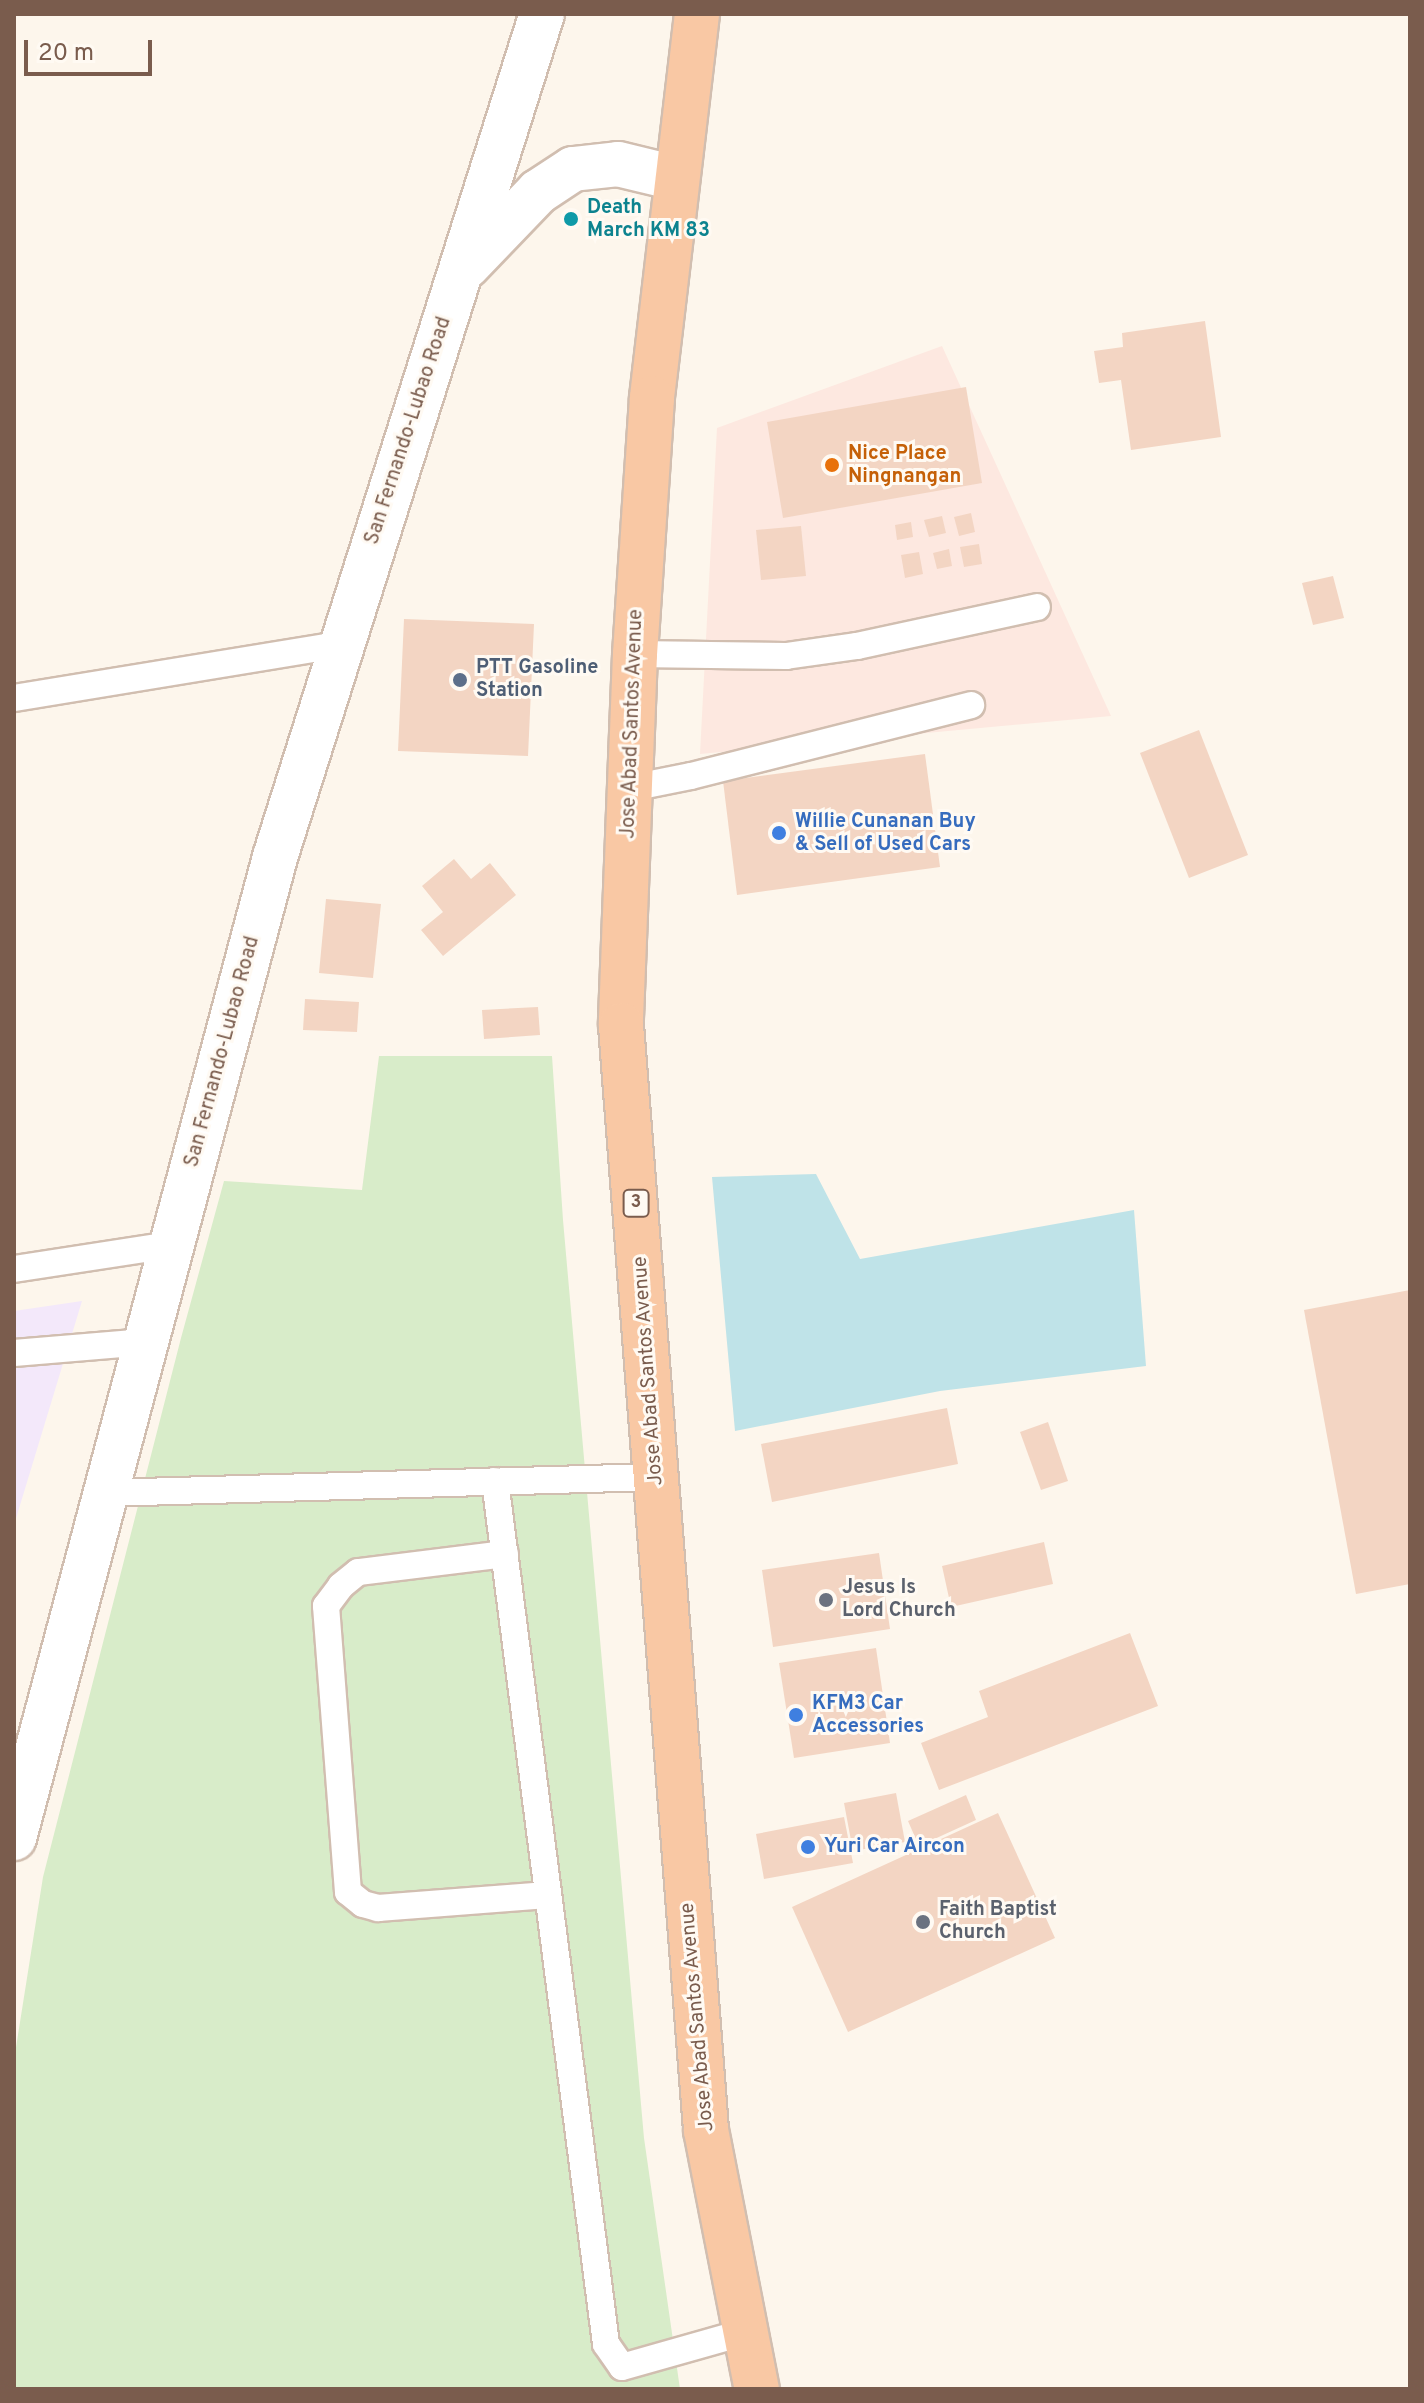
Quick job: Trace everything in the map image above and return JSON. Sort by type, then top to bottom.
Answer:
[{"type":"highway","name":"Jose Abad Santos Avenue","points":[[697,14],[652,398],[635,654],[621,1025],[706,2130],[757,2389]]},
{"type":"main road","name":"San Fernando-Lubao Road","points":[[14,1838],[275,857],[542,14]]},
{"type":"main road","name":"San Fernando-Lubao Road","points":[[459,274],[538,192],[573,169],[618,164],[676,178]]},
{"type":"lane","points":[[635,654],[786,656],[857,646],[1037,607]]},
{"type":"lane","points":[[14,698],[342,644]]},
{"type":"lane","points":[[631,788],[691,776],[971,705]]},
{"type":"lane","points":[[14,1269],[171,1245]]},
{"type":"lane","points":[[14,1353],[146,1342]]},
{"type":"lane","points":[[106,1493],[656,1477]]},
{"type":"lane","points":[[495,1481],[606,2344],[622,2367],[746,2332]]},
{"type":"lane","points":[[505,1554],[358,1572],[341,1586],[326,1606],[348,1892],[363,1904],[378,1908],[548,1895]]},
{"type":"shaded area","points":[[942,346],[1111,716],[700,754],[717,428]]},
{"type":"shaded area","points":[[82,1301],[14,1525],[14,1311]]},
{"type":"green space","points":[[379,1056],[552,1056],[563,1220],[644,2138],[680,2389],[14,2389],[14,2060],[43,1877],[181,1338],[224,1181],[362,1190]]},
{"type":"water","points":[[816,1174],[860,1259],[1134,1210],[1146,1366],[940,1391],[735,1431],[712,1177]]},
{"type":"building","points":[[1205,321],[1221,437],[1131,450],[1121,380],[1099,383],[1094,351],[1123,347],[1122,333]]},
{"type":"building","points":[[966,387],[982,483],[783,518],[767,422]]},
{"type":"building","points":[[971,513],[975,532],[959,536],[954,517]]},
{"type":"building","points":[[942,516],[946,533],[929,537],[924,520]]},
{"type":"building","points":[[911,522],[913,537],[897,540],[895,525]]},
{"type":"building","points":[[801,526],[806,576],[761,580],[756,530]]},
{"type":"building","points":[[979,544],[982,564],[964,567],[960,547]]},
{"type":"building","points":[[949,549],[952,566],[937,569],[933,553]]},
{"type":"building","points":[[919,552],[923,574],[905,578],[901,555]]},
{"type":"building","points":[[1333,576],[1344,618],[1313,625],[1302,583]]},
{"type":"building","points":[[404,619],[534,624],[528,756],[398,751]]},
{"type":"building","points":[[1199,730],[1248,855],[1189,878],[1140,753]]},
{"type":"building","points":[[925,754],[940,867],[737,895],[723,781]]},
{"type":"building","points":[[454,859],[471,879],[490,863],[516,895],[443,956],[421,930],[443,912],[422,886]]},
{"type":"building","points":[[326,899],[381,904],[373,978],[319,973]]},
{"type":"building","points":[[305,999],[359,1002],[357,1032],[303,1030]]},
{"type":"building","points":[[538,1007],[540,1035],[484,1039],[482,1010]]},
{"type":"building","points":[[1410,1290],[1410,1584],[1356,1594],[1304,1310]]},
{"type":"building","points":[[947,1408],[958,1464],[772,1502],[761,1444]]},
{"type":"building","points":[[1048,1422],[1068,1481],[1041,1490],[1020,1432]]},
{"type":"building","points":[[1044,1542],[1053,1584],[951,1607],[942,1566]]},
{"type":"building","name":"Jesus Is Lord Church","points":[[879,1553],[890,1629],[773,1647],[762,1570]]},
{"type":"building","points":[[1130,1633],[1158,1706],[939,1790],[921,1743],[988,1717],[979,1691]]},
{"type":"building","points":[[876,1648],[890,1743],[794,1758],[779,1663]]},
{"type":"building","points":[[896,1793],[905,1842],[853,1851],[844,1803]]},
{"type":"building","points":[[966,1795],[976,1820],[919,1846],[908,1821]]},
{"type":"building","name":"Faith Baptist Church","points":[[998,1813],[1055,1938],[848,2032],[792,1907]]},
{"type":"building","points":[[844,1817],[853,1863],[764,1879],[756,1834]]},
{"type":"place","name":"Death March KM 83","points":[[571,219]]},
{"type":"place","name":"Nice Place Ningnangan","points":[[832,465]]},
{"type":"place","name":"PTT Gasoline Station","points":[[460,680]]},
{"type":"place","name":"Willie Cunanan Buy & Sell of Used Cars","points":[[779,833]]},
{"type":"place","name":"Jesus Is Lord Church","points":[[826,1600]]},
{"type":"place","name":"KFM3 Car Accessories","points":[[796,1715]]},
{"type":"place","name":"Yuri Car Aircon","points":[[808,1847]]},
{"type":"place","name":"Faith Baptist Church","points":[[923,1922]]}]
